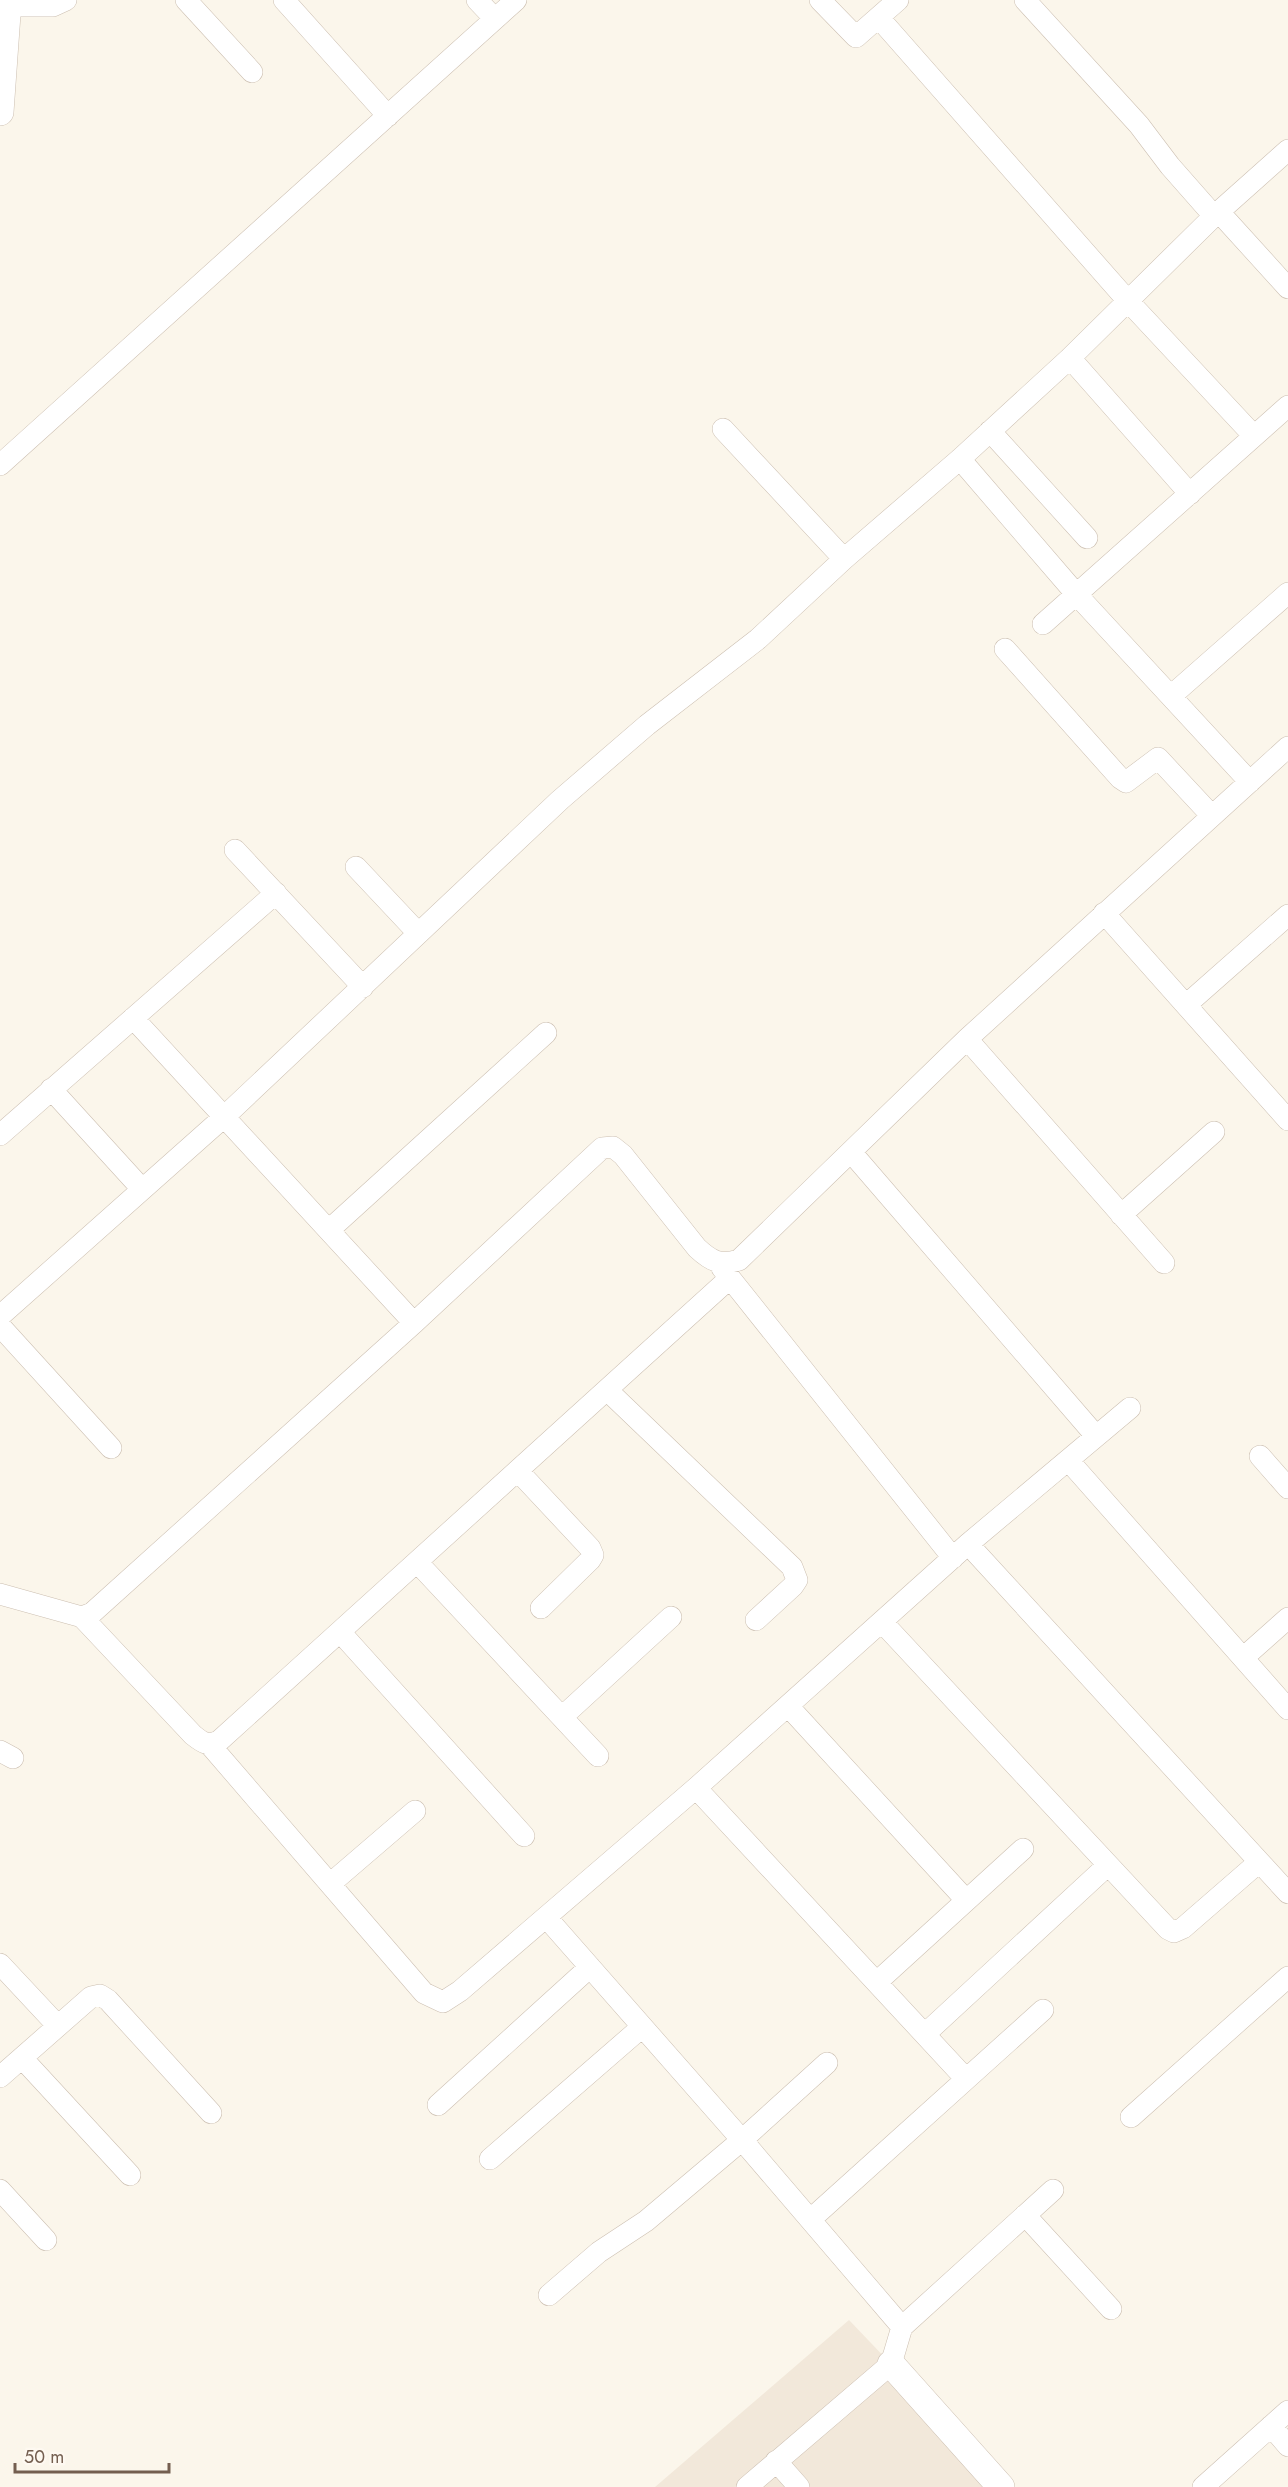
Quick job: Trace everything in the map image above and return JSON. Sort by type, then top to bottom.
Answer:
[{"type":"street","points":[[0,112],[7,3],[53,6],[66,0]]},
{"type":"street","points":[[186,0],[252,72]]},
{"type":"street","points":[[284,0],[388,116]]},
{"type":"street","points":[[477,0],[495,19]]},
{"type":"street","points":[[0,465],[516,0]]},
{"type":"street","points":[[820,0],[856,37],[898,0]]},
{"type":"street","points":[[1025,0],[1139,125],[1170,166],[1288,288]]},
{"type":"street","points":[[879,18],[1128,301],[1254,436]]},
{"type":"street","points":[[0,1316],[225,1116],[560,800],[647,725],[758,639],[844,559],[960,459],[1070,358],[1217,214],[1288,150]]},
{"type":"street","points":[[1070,358],[1190,494]]},
{"type":"street","points":[[1043,624],[1288,406]]},
{"type":"street","points":[[723,429],[844,559]]},
{"type":"street","points":[[990,431],[1088,538]]},
{"type":"street","points":[[960,459],[1077,594],[1250,782]]},
{"type":"street","points":[[1171,696],[1288,593]]},
{"type":"street","points":[[1005,649],[1120,778],[1126,782],[1132,780],[1158,758],[1212,816]]},
{"type":"street","points":[[0,1594],[82,1617],[202,1743],[210,1744],[227,1734],[607,1390],[724,1271],[750,1251],[967,1039],[1288,747]]},
{"type":"street","points":[[235,850],[363,987]]},
{"type":"street","points":[[356,867],[418,933]]},
{"type":"street","points":[[0,1135],[276,893]]},
{"type":"street","points":[[1104,913],[1186,1005],[1284,1108]]},
{"type":"street","points":[[1186,1005],[1288,915]]},
{"type":"street","points":[[133,1018],[414,1323]]},
{"type":"street","points":[[329,1230],[546,1033]]},
{"type":"street","points":[[967,1039],[1164,1263]]},
{"type":"street","points":[[51,1089],[142,1189]]},
{"type":"street","points":[[1121,1215],[1214,1132]]},
{"type":"street","points":[[82,1617],[92,1613],[414,1323],[602,1148],[613,1147],[623,1155],[697,1248],[724,1271],[960,1551],[1288,1893]]},
{"type":"street","points":[[851,1152],[1096,1436]]},
{"type":"street","points":[[0,1326],[111,1448]]},
{"type":"street","points":[[607,1390],[792,1567],[797,1580],[793,1586],[756,1620]]},
{"type":"street","points":[[210,1744],[424,1993],[443,2002],[460,1991],[696,1788],[960,1551],[1130,1408]]},
{"type":"street","points":[[1260,1456],[1288,1488]]},
{"type":"street","points":[[1068,1460],[1288,1709]]},
{"type":"street","points":[[518,1471],[593,1554],[590,1560],[541,1608]]},
{"type":"street","points":[[417,1562],[598,1756]]},
{"type":"street","points":[[562,1717],[671,1617]]},
{"type":"street","points":[[1243,1658],[1288,1618]]},
{"type":"street","points":[[882,1622],[1168,1929],[1174,1932],[1183,1928],[1259,1862]]},
{"type":"street","points":[[340,1633],[524,1836]]},
{"type":"street","points":[[788,1706],[966,1900]]},
{"type":"street","points":[[696,1788],[966,2079]]},
{"type":"street","points":[[330,1884],[415,1811]]},
{"type":"street","points":[[877,1982],[1023,1849]]},
{"type":"street","points":[[925,2034],[1108,1865]]},
{"type":"street","points":[[546,1917],[903,2328]]},
{"type":"street","points":[[0,1964],[58,2026]]},
{"type":"street","points":[[438,2105],[590,1967]]},
{"type":"street","points":[[1131,2117],[1288,1977]]},
{"type":"street","points":[[130,2175],[8,2065],[91,1997],[100,1995],[108,2000],[211,2113]]},
{"type":"street","points":[[811,2220],[1043,2010]]},
{"type":"street","points":[[490,2159],[642,2026]]},
{"type":"street","points":[[549,2295],[599,2252],[646,2220],[742,2140],[827,2063]]},
{"type":"street","points":[[0,2190],[46,2240]]},
{"type":"street","points":[[747,2487],[891,2364],[903,2328],[1053,2190]]},
{"type":"street","points":[[1025,2215],[1112,2309]]},
{"type":"street","points":[[891,2364],[1001,2487]]},
{"type":"street","points":[[1203,2487],[1288,2411]]},
{"type":"street","points":[[1271,2426],[1288,2446]]},
{"type":"street","points":[[776,2461],[799,2487]]},
{"type":"shaded area","points":[[849,2320],[1001,2487],[655,2487]]}]
